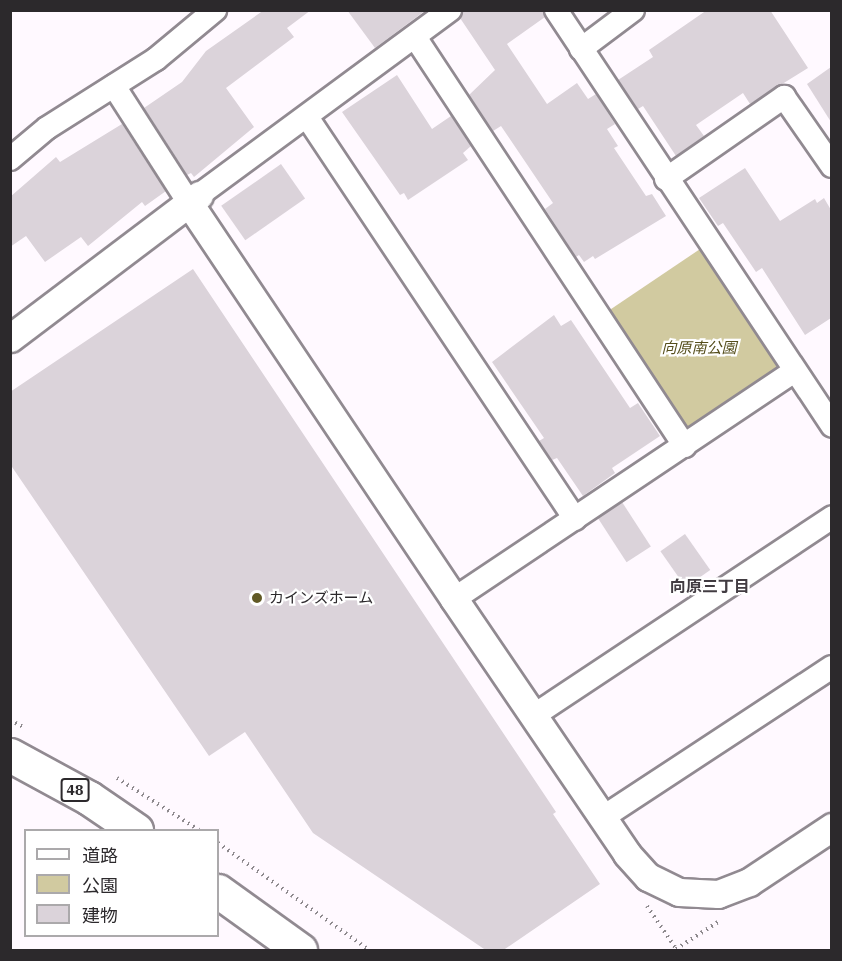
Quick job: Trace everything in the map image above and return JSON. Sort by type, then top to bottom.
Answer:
[{"type":"main road","name":"48","points":[[10,755],[89,798],[133,829]]},
{"type":"main road","points":[[219,892],[300,951]]},
{"type":"street","points":[[10,159],[46,128],[156,59],[216,10]]},
{"type":"street","points":[[10,338],[450,10]]},
{"type":"street","points":[[556,10],[831,426]]},
{"type":"street","points":[[582,49],[633,10]]},
{"type":"street","points":[[415,37],[685,446]]},
{"type":"street","points":[[114,86],[194,199],[453,599],[602,818],[648,877],[679,892],[696,894],[736,889],[831,827]]},
{"type":"street","points":[[666,179],[784,97],[831,166]]},
{"type":"street","points":[[307,117],[575,519]]},
{"type":"street","points":[[453,599],[794,371]]},
{"type":"street","points":[[533,716],[831,517]]},
{"type":"street","points":[[602,818],[831,667]]},
{"type":"path","points":[[219,844],[369,951]]},
{"type":"path","points":[[643,900],[677,951]]},
{"type":"green space","name":"向原南公園","points":[[709,243],[795,371],[686,444],[600,317]]},
{"type":"building","points":[[264,10],[311,10],[287,28],[294,37],[226,88],[254,127],[194,177],[191,173],[187,175],[144,108],[182,82],[206,51]]},
{"type":"building","points":[[347,10],[426,10],[375,48]]},
{"type":"building","points":[[463,10],[543,10],[545,17],[507,44],[547,104],[577,83],[588,99],[596,94],[615,124],[607,129],[618,146],[614,148],[646,196],[652,194],[666,216],[595,259],[593,256],[584,262],[579,255],[576,257],[545,209],[553,203],[501,126],[493,131],[469,95],[495,70],[460,18]]},
{"type":"building","points":[[707,10],[770,10],[808,68],[750,104],[743,93],[696,125],[704,136],[676,156],[643,106],[638,109],[618,80],[653,57],[649,50]]},
{"type":"building","points":[[831,67],[831,122],[807,84]]},
{"type":"building","points":[[397,75],[432,129],[451,116],[471,146],[463,153],[468,160],[408,200],[404,193],[400,195],[342,112]]},
{"type":"building","points":[[122,124],[166,191],[145,206],[142,202],[88,246],[81,237],[45,262],[26,236],[10,247],[10,197],[56,157],[60,162]]},
{"type":"building","points":[[281,164],[305,198],[245,240],[221,206]]},
{"type":"building","points":[[745,168],[780,221],[815,199],[817,203],[824,198],[831,210],[831,318],[805,335],[762,268],[756,272],[723,223],[718,226],[699,198]]},
{"type":"building","name":"カインズホーム","points":[[193,269],[556,812],[553,814],[600,884],[502,951],[487,951],[313,833],[245,732],[209,756],[10,464],[10,392]]},
{"type":"building","points":[[554,315],[561,326],[571,320],[630,408],[638,403],[660,436],[612,468],[615,473],[583,496],[557,458],[552,460],[539,441],[544,438],[492,362]]},
{"type":"building","points":[[622,502],[651,546],[627,562],[598,518]]},
{"type":"building","points":[[685,534],[710,570],[686,587],[660,551]]},
{"type":"place","name":"カインズホーム","points":[[257,598]]},
{"type":"district","name":"向原三丁目","points":[[710,586]]}]
